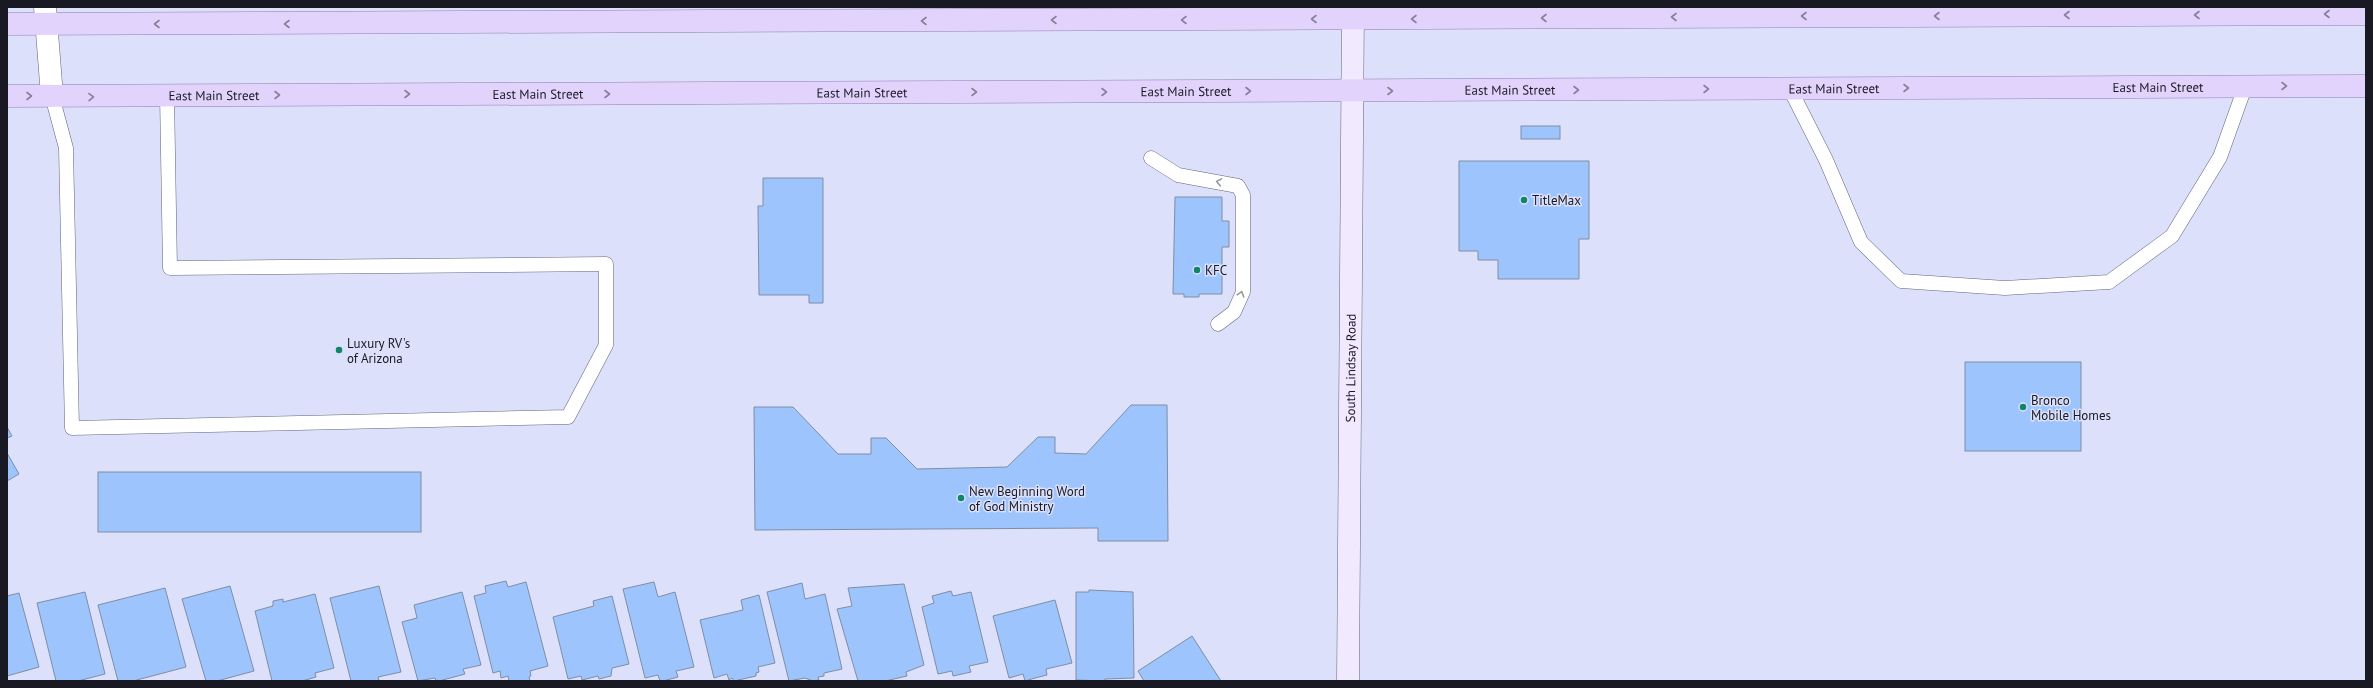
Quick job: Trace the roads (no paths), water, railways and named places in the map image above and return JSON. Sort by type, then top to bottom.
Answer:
[{"type":"main road","points":[[7,24],[45,16],[1353,13],[2366,14]]},
{"type":"main road","name":"South Lindsay Road","points":[[1348,681],[1351,54],[1353,13]]},
{"type":"main road","name":"East Main Street","points":[[7,96],[1351,92],[2366,86]]},
{"type":"street","points":[[45,16],[52,96]]},
{"type":"lane","points":[[1790,89],[1826,160],[1861,242],[1901,281],[2006,288],[2109,282],[2172,236],[2220,157],[2245,87]]},
{"type":"lane","points":[[52,96],[66,148],[72,428],[568,417],[606,345],[606,264],[170,268],[168,95]]},
{"type":"lane","points":[[1151,158],[1178,174],[1238,186],[1243,195],[1243,292],[1234,312],[1218,324]]},
{"type":"place","name":"TitleMax","points":[[1524,200]]},
{"type":"place","name":"KFC","points":[[1197,270]]},
{"type":"place","name":"Luxury RV's of Arizona","points":[[339,350]]},
{"type":"place","name":"Bronco Mobile Homes","points":[[2023,407]]},
{"type":"place","name":"New Beginning Word of God Ministry","points":[[961,498]]}]
